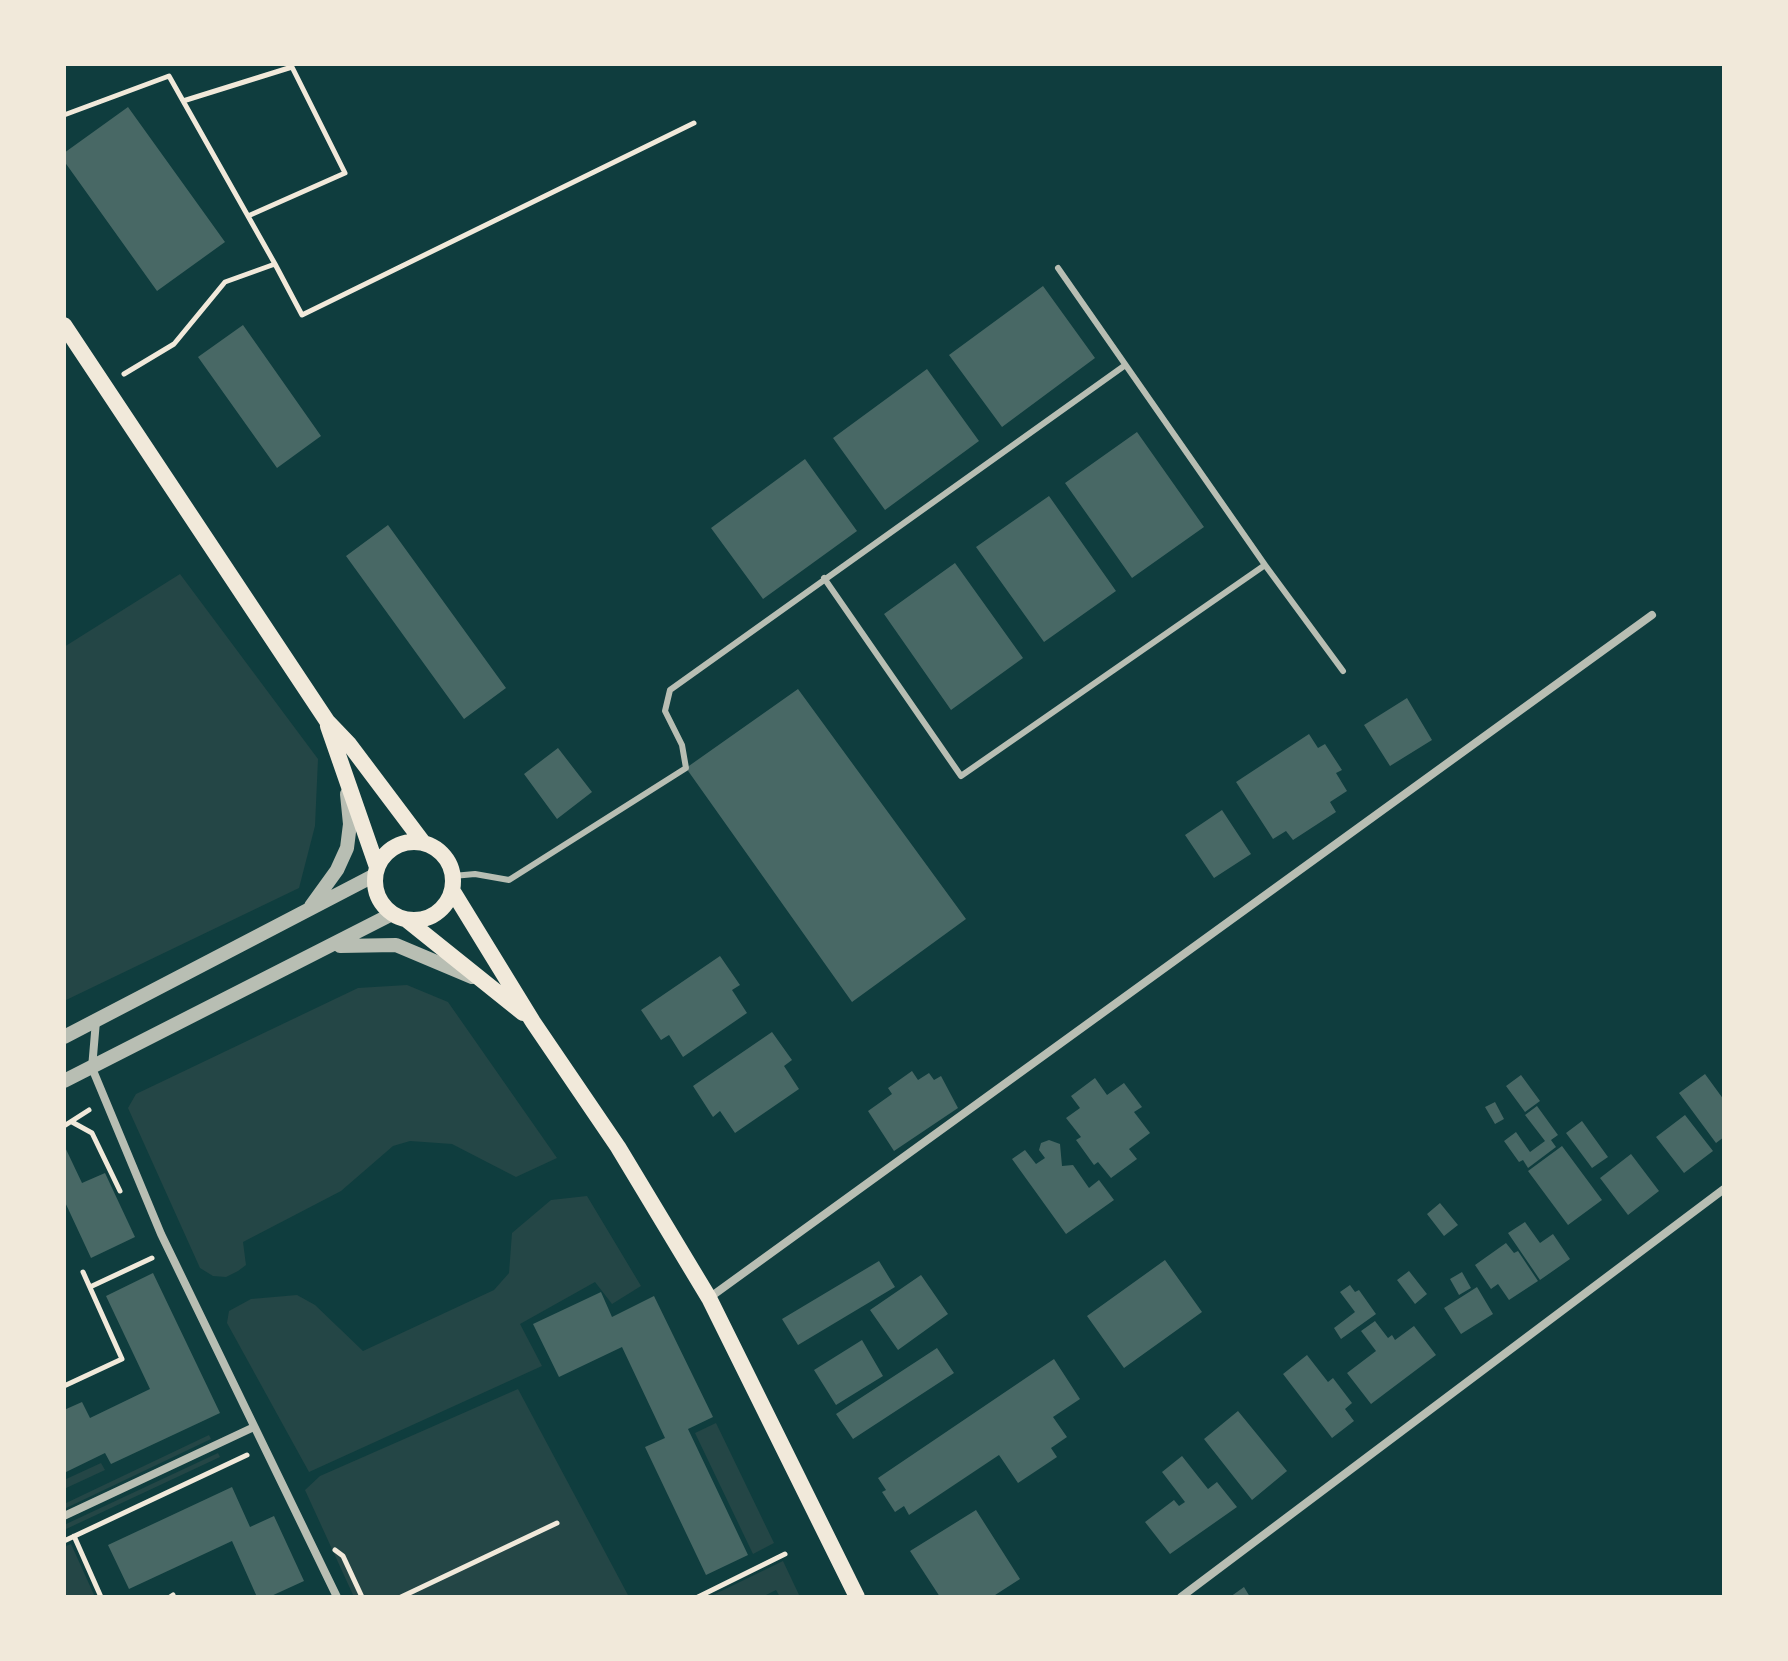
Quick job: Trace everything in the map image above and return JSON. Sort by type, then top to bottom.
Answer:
[{"type":"main road","points":[[64,325],[327,721],[349,744],[422,841],[445,856],[453,883],[533,1022],[618,1147],[709,1298],[857,1597]]},
{"type":"main road","points":[[327,721],[376,871],[382,903],[533,1022]]},
{"type":"main road","points":[[376,871],[386,852],[398,845],[422,841]]},
{"type":"main road","points":[[400,917],[433,915],[443,907],[453,883]]},
{"type":"street","points":[[709,1298],[1652,615]]},
{"type":"street","points":[[306,912],[337,870],[347,848],[350,824],[346,778]]},
{"type":"street","points":[[64,1037],[306,912],[376,871]]},
{"type":"street","points":[[64,1081],[332,946],[400,917]]},
{"type":"street","points":[[332,946],[396,945],[487,984]]},
{"type":"street","points":[[96,1021],[92,1068],[161,1234],[337,1597]]},
{"type":"street","points":[[1181,1597],[1724,1189]]},
{"type":"street","points":[[64,1516],[254,1427]]},
{"type":"lane","points":[[1058,268],[1124,366],[1343,671]]},
{"type":"lane","points":[[453,883],[475,874],[509,880],[686,768],[682,745],[665,711],[670,690],[1124,366]]},
{"type":"lane","points":[[824,578],[961,776],[1265,565]]},
{"type":"path","points":[[183,101],[292,67],[345,173],[248,216]]},
{"type":"path","points":[[64,115],[169,76],[302,315],[694,123]]},
{"type":"path","points":[[106,385],[174,344],[225,282],[275,264]]},
{"type":"path","points":[[90,1287],[152,1258]]},
{"type":"path","points":[[64,1386],[122,1359],[83,1272]]},
{"type":"path","points":[[64,1541],[247,1455]]},
{"type":"path","points":[[401,1597],[557,1523]]},
{"type":"path","points":[[74,1536],[101,1597]]},
{"type":"path","points":[[698,1597],[785,1554]]},
{"type":"path","points":[[349,1570],[362,1597]]},
{"type":"shaded area","points":[[180,574],[318,759],[315,826],[299,888],[64,1001],[64,647]]},
{"type":"shaded area","points":[[407,985],[448,1002],[557,1158],[516,1177],[452,1144],[410,1141],[393,1146],[341,1191],[243,1242],[246,1265],[238,1271],[226,1277],[213,1276],[200,1268],[128,1108],[136,1094],[358,988]]},
{"type":"shaded area","points":[[587,1196],[641,1286],[612,1304],[595,1282],[520,1324],[542,1366],[309,1472],[227,1323],[229,1311],[251,1299],[297,1295],[315,1305],[363,1351],[494,1290],[509,1273],[512,1233],[551,1200]]},
{"type":"shaded area","points":[[518,1389],[629,1597],[354,1597],[305,1490],[320,1476]]},
{"type":"shaded area","points":[[716,1423],[774,1543],[753,1554],[695,1433]]},
{"type":"shaded area","points":[[209,1435],[211,1439],[64,1509],[64,1504]]},
{"type":"shaded area","points":[[218,1453],[220,1457],[64,1530],[64,1525]]},
{"type":"shaded area","points":[[101,1463],[105,1470],[64,1489],[64,1480]]},
{"type":"shaded area","points":[[71,1544],[95,1597],[65,1597],[64,1547]]},
{"type":"shaded area","points":[[783,1561],[800,1597],[780,1597],[776,1590],[762,1597],[709,1597]]},
{"type":"building","points":[[128,107],[225,242],[157,291],[64,161],[64,153]]},
{"type":"building","points":[[1043,286],[1095,358],[1002,427],[949,355]]},
{"type":"building","points":[[243,325],[321,436],[277,468],[198,357]]},
{"type":"building","points":[[927,369],[979,441],[885,510],[833,438]]},
{"type":"building","points":[[1137,432],[1204,527],[1132,578],[1065,483]]},
{"type":"building","points":[[805,459],[857,531],[763,599],[711,528]]},
{"type":"building","points":[[1049,496],[1116,591],[1044,642],[976,547]]},
{"type":"building","points":[[388,525],[506,688],[464,719],[346,556]]},
{"type":"building","points":[[955,563],[1023,658],[951,710],[884,614]]},
{"type":"building","points":[[798,689],[966,919],[852,1002],[686,768]]},
{"type":"building","points":[[1407,698],[1432,740],[1390,766],[1364,725]]},
{"type":"building","points":[[1309,734],[1318,748],[1325,744],[1342,770],[1336,773],[1347,791],[1330,802],[1336,812],[1293,840],[1286,831],[1273,839],[1236,782]]},
{"type":"building","points":[[558,748],[592,792],[557,819],[524,774]]},
{"type":"building","points":[[1222,810],[1251,854],[1214,878],[1185,835]]},
{"type":"building","points":[[720,956],[740,985],[732,990],[747,1013],[683,1057],[669,1035],[661,1040],[641,1010]]},
{"type":"building","points":[[772,1032],[792,1060],[784,1066],[799,1089],[735,1133],[720,1111],[713,1117],[693,1086]]},
{"type":"building","points":[[912,1071],[918,1080],[929,1073],[934,1080],[941,1076],[958,1108],[894,1151],[868,1111],[892,1094],[888,1088]]},
{"type":"building","points":[[1705,1074],[1724,1100],[1724,1137],[1716,1143],[1679,1093]]},
{"type":"building","points":[[1521,1075],[1540,1101],[1525,1112],[1506,1086]]},
{"type":"building","points":[[1095,1078],[1107,1095],[1124,1083],[1142,1107],[1134,1112],[1150,1133],[1129,1149],[1137,1159],[1111,1178],[1098,1162],[1094,1165],[1076,1140],[1081,1137],[1066,1118],[1080,1108],[1071,1096]]},
{"type":"building","points":[[1495,1102],[1504,1119],[1495,1124],[1485,1107]]},
{"type":"building","points":[[1537,1106],[1558,1135],[1551,1140],[1556,1147],[1528,1168],[1523,1160],[1519,1162],[1504,1141],[1516,1132],[1530,1152],[1545,1141],[1525,1115]]},
{"type":"building","points":[[1685,1115],[1713,1151],[1684,1173],[1656,1137]]},
{"type":"building","points":[[1582,1121],[1608,1157],[1592,1168],[1566,1133]]},
{"type":"building","points":[[1049,1140],[1060,1144],[1062,1166],[1073,1165],[1089,1188],[1099,1180],[1114,1200],[1066,1234],[1012,1159],[1025,1150],[1036,1164],[1045,1158],[1039,1150],[1041,1143]]},
{"type":"building","points":[[64,1145],[82,1183],[105,1173],[135,1237],[91,1258],[64,1200]]},
{"type":"building","points":[[1562,1146],[1602,1200],[1568,1225],[1528,1171]]},
{"type":"building","points":[[1631,1154],[1659,1191],[1628,1215],[1600,1178]]},
{"type":"building","points":[[1440,1203],[1458,1225],[1444,1236],[1427,1214]]},
{"type":"building","points":[[1525,1222],[1540,1243],[1553,1234],[1570,1259],[1540,1280],[1508,1233]]},
{"type":"building","points":[[1506,1243],[1514,1253],[1518,1251],[1538,1281],[1509,1300],[1498,1284],[1491,1289],[1475,1265]]},
{"type":"building","points":[[1165,1260],[1202,1312],[1124,1368],[1087,1316]]},
{"type":"building","points":[[879,1261],[895,1287],[798,1345],[782,1319]]},
{"type":"building","points":[[1409,1271],[1427,1294],[1415,1304],[1397,1280]]},
{"type":"building","points":[[1462,1272],[1471,1288],[1459,1295],[1450,1279]]},
{"type":"building","points":[[153,1273],[220,1413],[111,1464],[105,1453],[64,1473],[64,1410],[82,1402],[90,1418],[150,1389],[106,1296]]},
{"type":"building","points":[[921,1275],[948,1314],[898,1350],[870,1310]]},
{"type":"building","points":[[1350,1285],[1355,1292],[1359,1290],[1376,1314],[1341,1339],[1334,1328],[1355,1312],[1340,1292]]},
{"type":"building","points":[[1477,1287],[1493,1314],[1461,1334],[1444,1308]]},
{"type":"building","points":[[601,1292],[612,1317],[654,1296],[713,1417],[688,1429],[748,1555],[706,1575],[645,1447],[665,1438],[622,1347],[559,1377],[533,1324]]},
{"type":"building","points":[[1375,1321],[1388,1338],[1392,1335],[1395,1340],[1414,1326],[1436,1355],[1371,1404],[1347,1373],[1376,1351],[1361,1331]]},
{"type":"building","points":[[862,1340],[883,1376],[836,1405],[814,1370]]},
{"type":"building","points":[[937,1348],[954,1373],[853,1439],[836,1414]]},
{"type":"building","points":[[1307,1355],[1328,1382],[1333,1378],[1352,1403],[1345,1409],[1354,1421],[1332,1438],[1283,1374]]},
{"type":"building","points":[[1054,1359],[1080,1399],[1053,1417],[1067,1437],[1051,1448],[1057,1457],[1018,1483],[999,1455],[909,1515],[904,1506],[895,1512],[882,1492],[886,1490],[878,1478]]},
{"type":"building","points":[[1238,1411],[1287,1471],[1252,1500],[1204,1439]]},
{"type":"building","points":[[1182,1456],[1208,1489],[1217,1482],[1237,1507],[1170,1554],[1145,1522],[1174,1500],[1179,1506],[1185,1502],[1162,1472]]},
{"type":"building","points":[[232,1487],[250,1527],[274,1516],[304,1581],[269,1597],[257,1597],[232,1541],[129,1589],[108,1545]]},
{"type":"building","points":[[976,1510],[1020,1579],[992,1597],[940,1597],[910,1551]]},
{"type":"building","points":[[1244,1587],[1250,1597],[1230,1597]]}]
